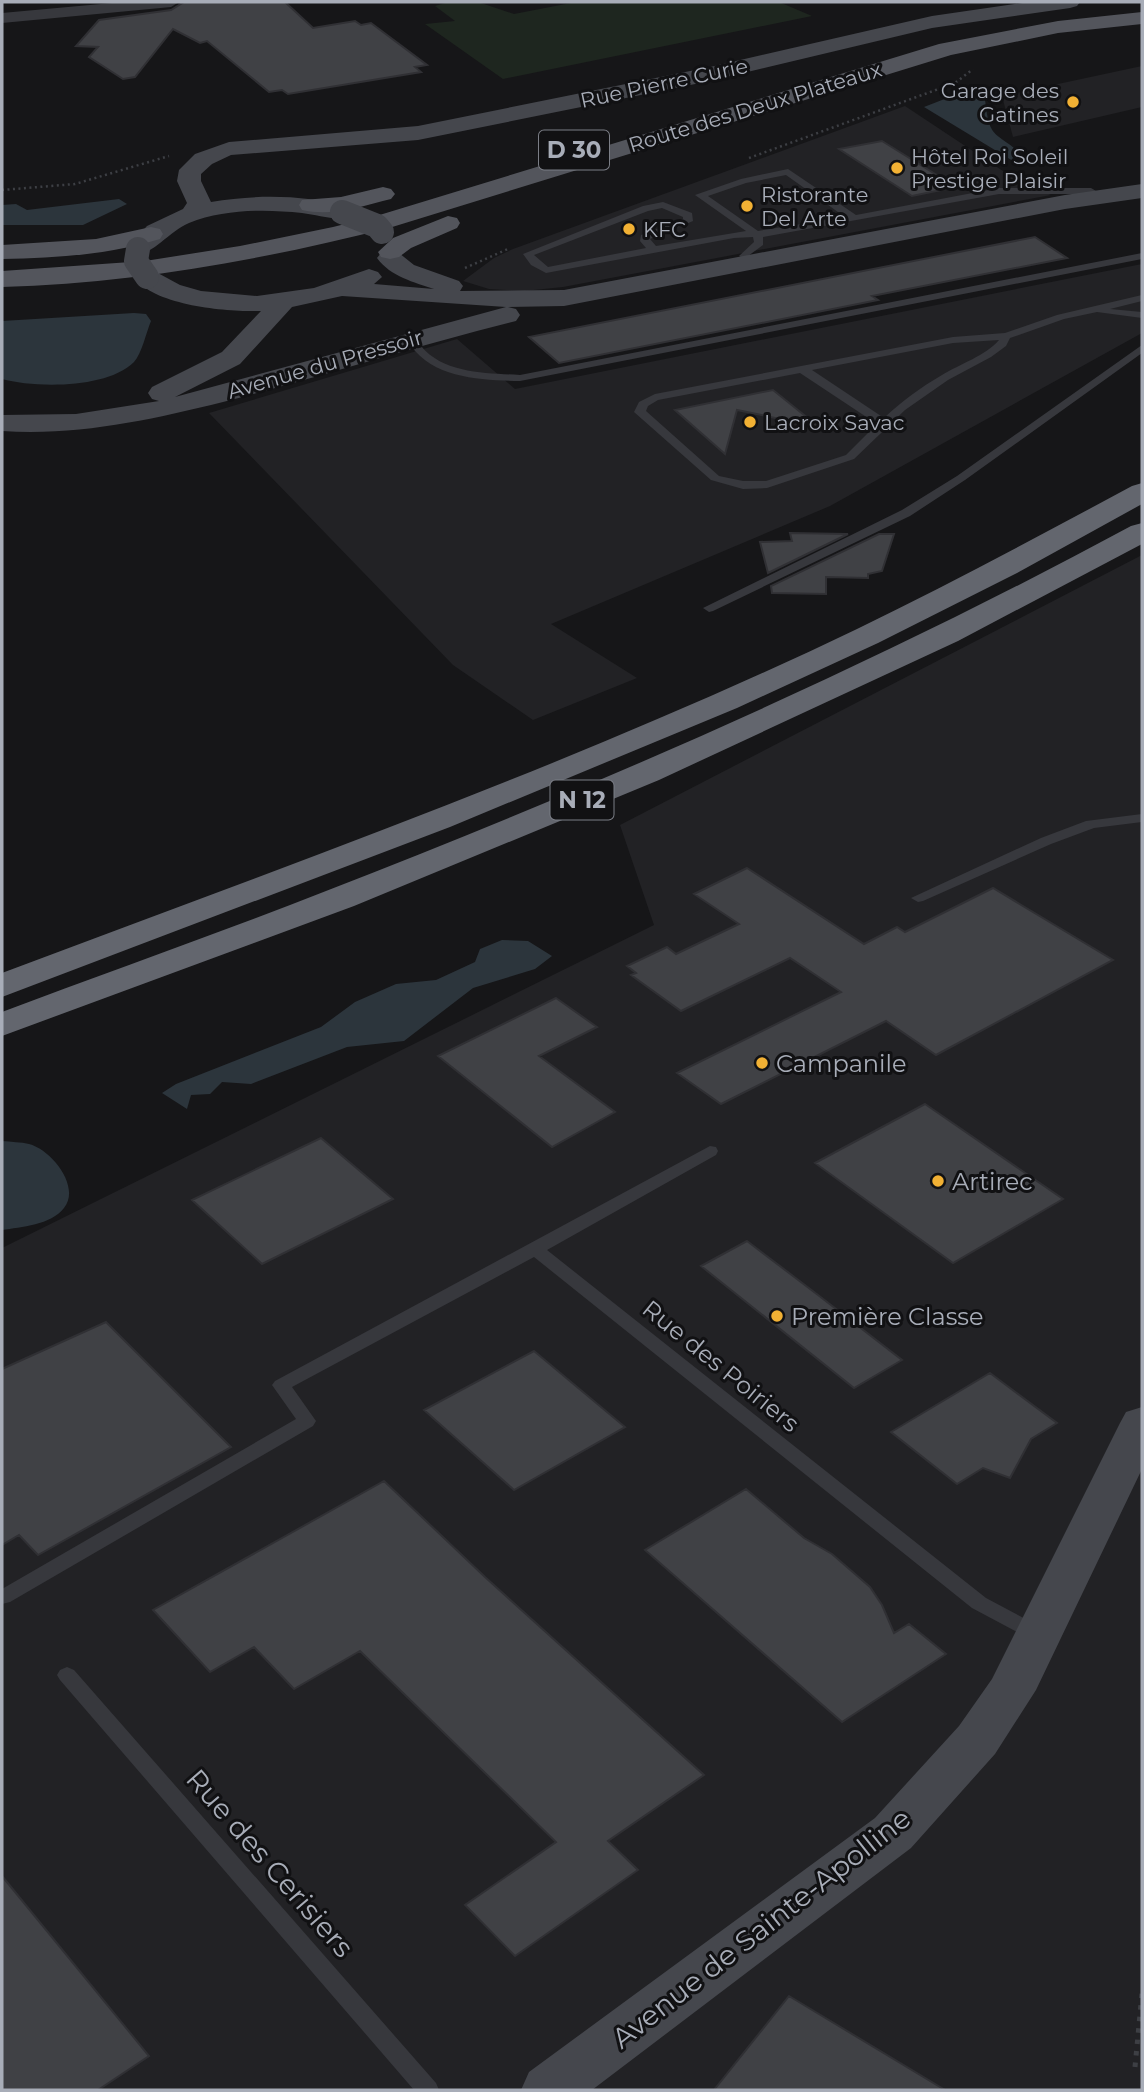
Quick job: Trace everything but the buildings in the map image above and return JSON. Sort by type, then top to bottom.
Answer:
[{"type":"highway","points":[[1072,533],[1077,512],[1142,472]]},
{"type":"highway","name":"N 12","points":[[2,986],[324,865],[733,698],[905,620],[1072,533],[1142,492]]},
{"type":"highway","name":"N 12","points":[[2,1025],[351,894],[530,822],[771,719],[940,639],[1142,532]]},
{"type":"main road","points":[[647,118],[939,33],[1069,11],[1110,7],[1142,12]]},
{"type":"main road","name":"Route des Deux Plateaux","points":[[2,279],[90,274],[175,264],[314,239],[380,223],[932,53],[997,37],[1142,12]]},
{"type":"main road","name":"Route des Deux Plateaux","points":[[2,267],[168,254],[298,231],[419,198],[948,37],[1006,24],[1142,12]]},
{"type":"main road","points":[[388,247],[588,170],[722,123],[903,66],[932,53]]},
{"type":"main road","points":[[311,205],[341,204],[402,189]]},
{"type":"main road","points":[[2,252],[71,249],[144,241]]},
{"type":"main road","points":[[2,297],[120,291],[176,292]]},
{"type":"street","points":[[2,18],[171,2]]},
{"type":"street","name":"Rue Pierre Curie","points":[[193,214],[199,203],[188,180],[192,168],[224,150],[366,140],[418,133],[710,74],[932,22],[1070,2]]},
{"type":"street","name":"Rue Pierre Curie","points":[[255,146],[227,160],[217,169],[217,179],[224,188],[248,200],[276,203]]},
{"type":"street","points":[[388,247],[374,275],[345,289],[284,301],[240,302],[206,299],[176,292],[147,276],[136,261],[144,241],[164,225],[193,214],[234,206],[276,203],[311,205],[342,212],[377,226],[405,270],[435,282],[480,292],[547,292],[597,285],[751,246],[1091,191],[1125,183],[1142,174]]},
{"type":"street","points":[[345,289],[511,302],[564,298],[1065,202],[1142,191]]},
{"type":"street","name":"Avenue du Pressoir","points":[[2,422],[65,424],[143,414],[304,373],[418,338],[646,282]]},
{"type":"street","points":[[200,374],[214,351],[220,315],[206,299]]},
{"type":"street","name":"Avenue du Pressoir","points":[[2,413],[69,413],[109,408],[149,398],[231,358],[284,301]]},
{"type":"street","name":"Avenue de Sainte-Apolline","points":[[548,2090],[893,1833],[977,1740],[1011,1690],[1142,1423]]},
{"type":"lane","points":[[751,246],[700,195],[744,181],[788,172],[854,218]]},
{"type":"lane","points":[[654,250],[645,241],[645,237],[688,221],[688,215],[663,205],[646,208],[528,254],[534,263],[546,270],[654,250],[734,235],[751,246],[854,218],[999,191],[1091,191]]},
{"type":"lane","points":[[418,338],[416,346],[422,357],[438,364],[485,376],[520,378],[1142,256]]},
{"type":"lane","points":[[1006,336],[1002,344],[987,355],[944,378],[883,424],[871,439],[850,457],[767,484],[743,485],[716,478],[640,412],[643,404],[655,397],[953,340],[1006,336],[1090,310],[1142,298]]},
{"type":"lane","points":[[1090,310],[1142,315]]},
{"type":"lane","points":[[709,608],[906,513],[961,478],[1142,348]]},
{"type":"lane","points":[[802,368],[883,424]]},
{"type":"lane","points":[[918,898],[1091,824],[1142,818]]},
{"type":"lane","points":[[3,1597],[307,1421],[281,1385],[536,1249],[710,1151]]},
{"type":"lane","name":"Rue des Poiriers","points":[[536,1249],[979,1603],[1039,1635]]},
{"type":"lane","name":"Rue des Cerisiers","points":[[66,1675],[428,2090]]},
{"type":"path","points":[[749,158],[955,83],[966,77],[978,64]]},
{"type":"path","points":[[435,282],[510,248]]},
{"type":"path","points":[[1135,2067],[1142,1993]]},
{"type":"shaded area","points":[[448,2],[478,2],[514,14],[576,2],[779,2],[812,16],[503,79],[425,24],[455,21],[435,6]]},
{"type":"shaded area","name":"Garage des Gatines","points":[[1142,66],[1142,107],[1013,137],[1002,96]]},
{"type":"shaded area","points":[[978,86],[984,89],[988,119],[995,133],[1029,160],[1023,163],[1013,161],[924,107]]},
{"type":"shaded area","points":[[905,106],[1021,183],[1051,195],[563,287],[524,291],[489,289],[463,281],[494,258],[513,249]]},
{"type":"shaded area","points":[[119,199],[127,204],[83,225],[2,225],[2,205],[16,204],[27,210]]},
{"type":"shaded area","points":[[1142,264],[1142,333],[830,506],[551,624],[637,678],[533,720],[453,665],[209,413],[457,339],[515,389]]},
{"type":"shaded area","points":[[146,314],[151,321],[137,358],[122,371],[89,382],[70,384],[33,384],[2,379],[2,321]]},
{"type":"shaded area","points":[[1142,555],[1142,2090],[2,2090],[2,1248],[654,925],[620,825]]},
{"type":"shaded area","points":[[502,940],[528,941],[552,956],[535,969],[473,988],[404,1041],[347,1047],[251,1084],[222,1082],[210,1094],[191,1095],[187,1109],[162,1093],[176,1084],[321,1027],[355,1002],[396,984],[436,980],[475,962],[480,949]]},
{"type":"shaded area","points":[[2,1141],[29,1144],[55,1161],[69,1190],[64,1208],[58,1214],[35,1224],[2,1230]]},
{"type":"place","name":"Garage des Gatines","points":[[1073,102]]},
{"type":"place","name":"Hôtel Roi Soleil Prestige Plaisir","points":[[897,168]]},
{"type":"place","name":"Ristorante Del Arte","points":[[747,206]]},
{"type":"place","name":"KFC","points":[[629,229]]},
{"type":"place","name":"Lacroix Savac","points":[[750,422]]},
{"type":"place","name":"Campanile","points":[[762,1063]]},
{"type":"place","name":"Artirec","points":[[938,1181]]},
{"type":"place","name":"Première Classe","points":[[777,1316]]}]
